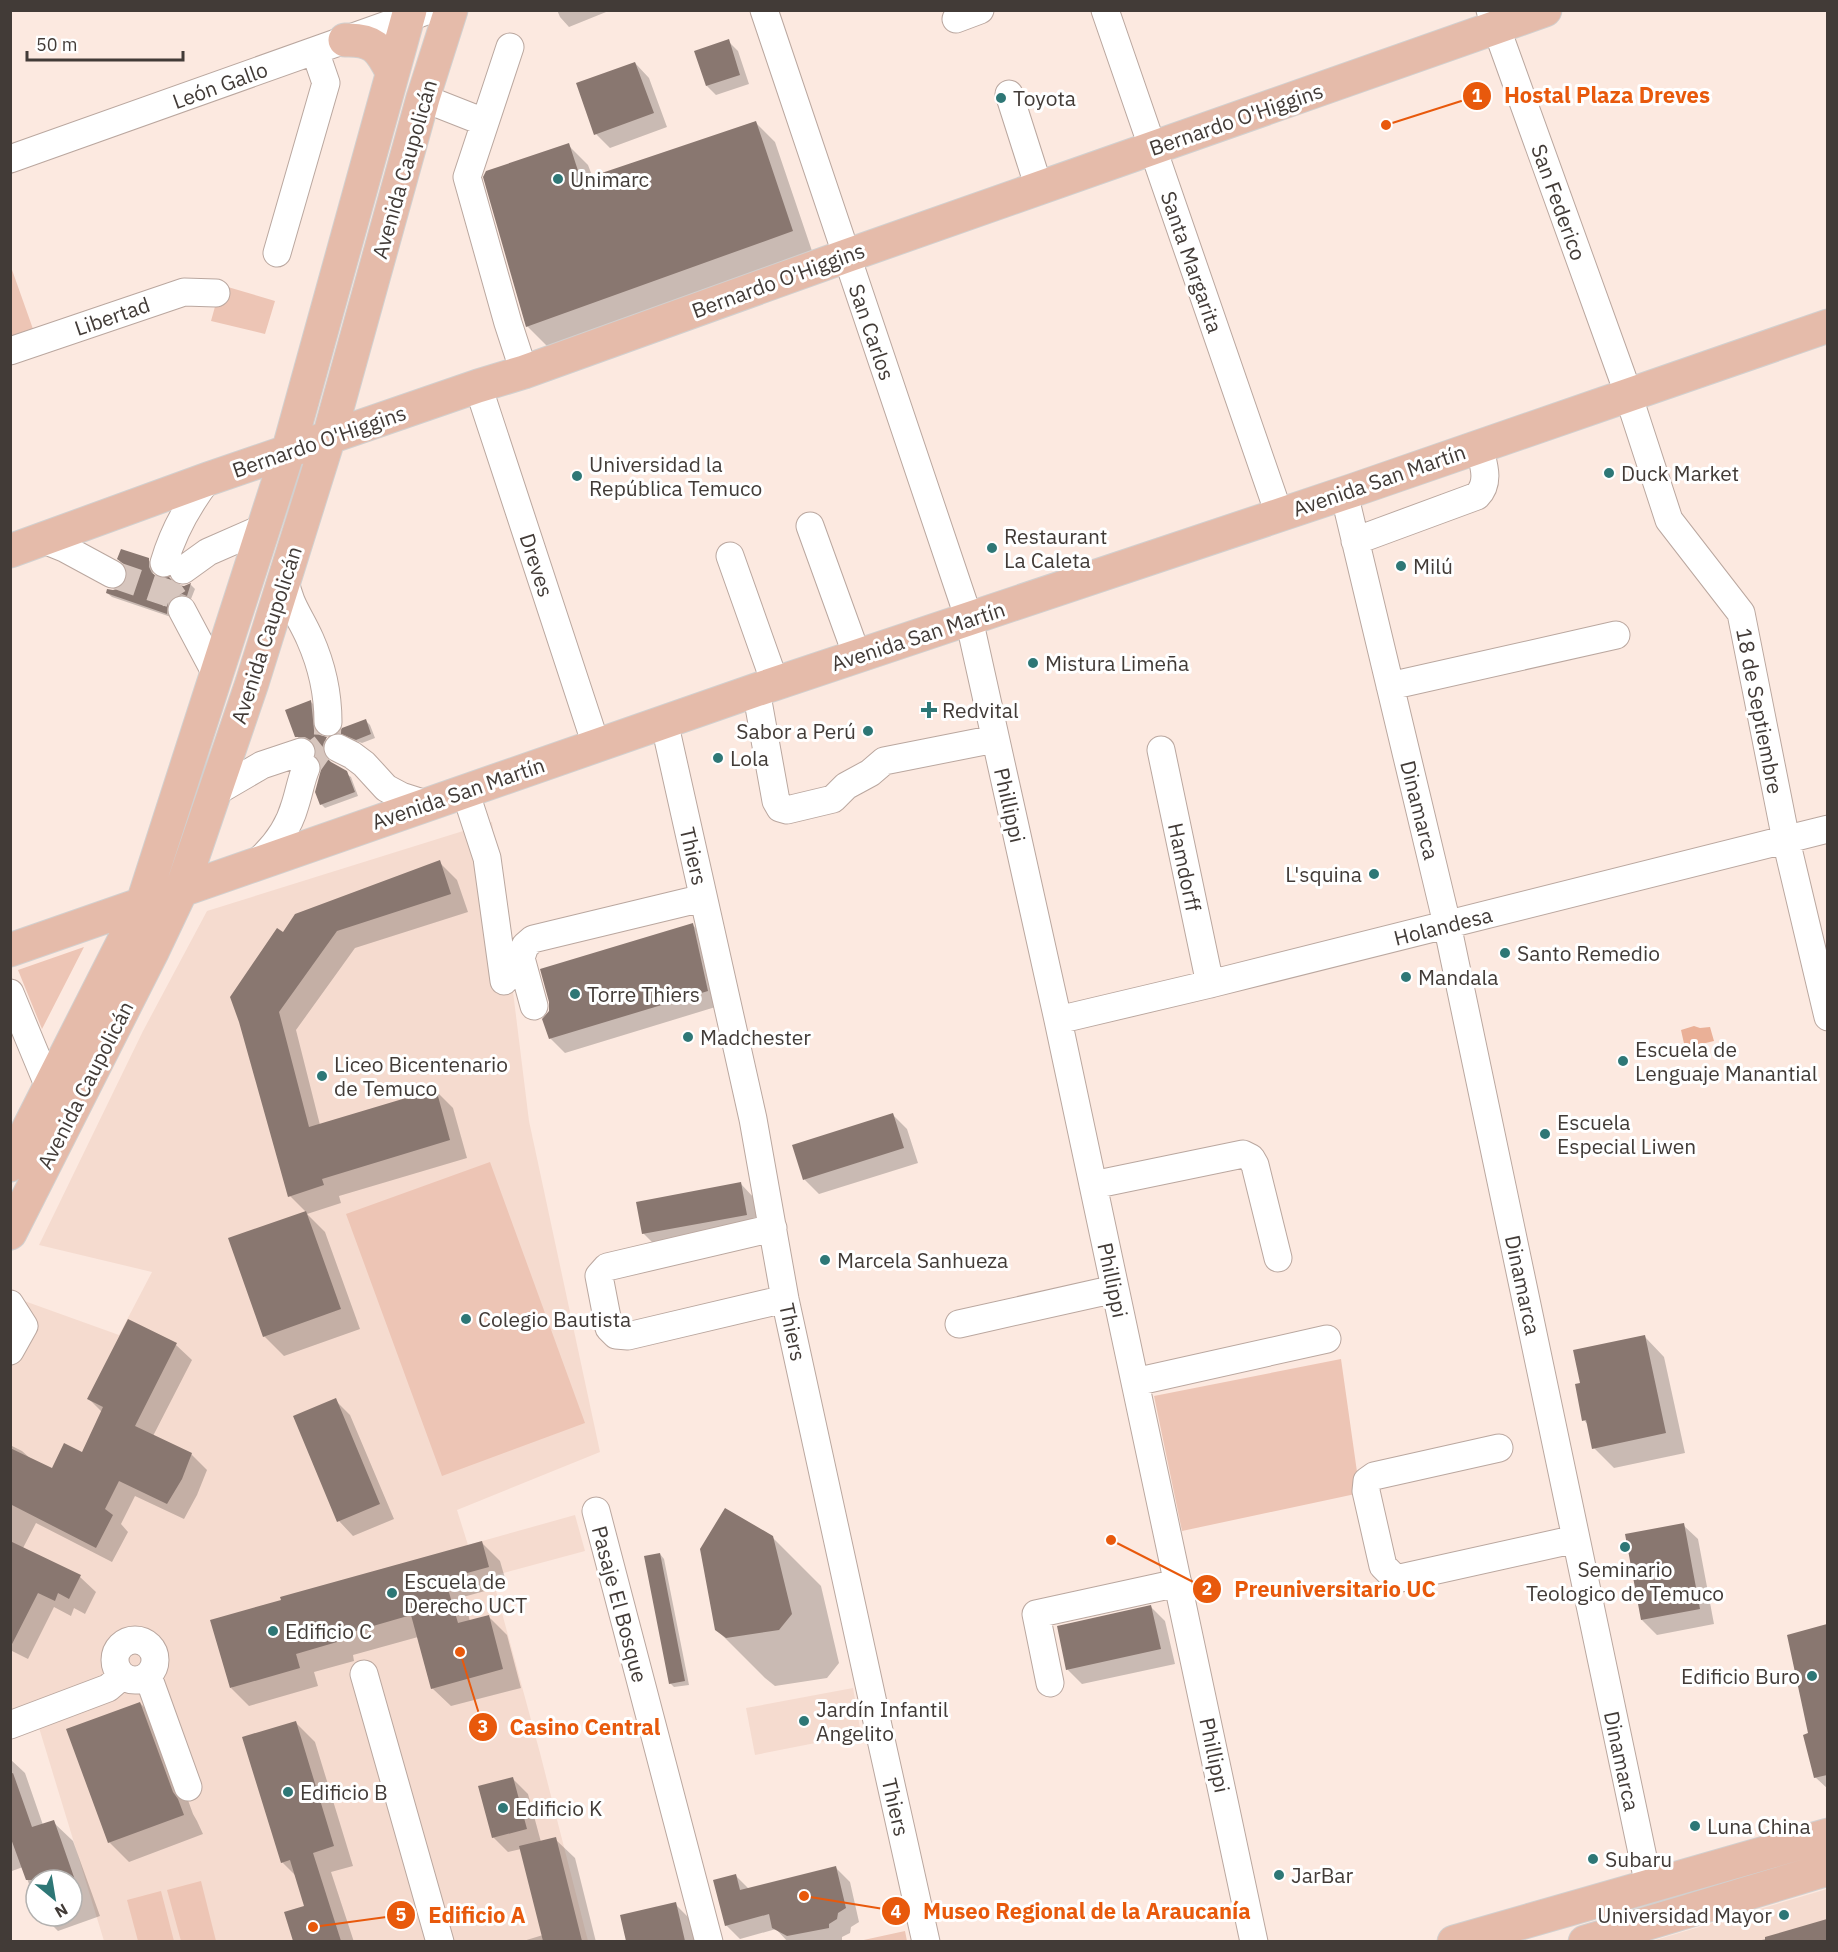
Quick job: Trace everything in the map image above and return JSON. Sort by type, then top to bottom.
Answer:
[{"type":"main road","name":"Avenida Caupolicán","points":[[10,1233],[181,891],[252,683],[329,437],[423,98],[451,10]]},
{"type":"main road","name":"Bernardo O'Higgins","points":[[10,551],[208,479],[524,372],[1152,148],[1493,19],[1545,10]]},
{"type":"main road","name":"Avenida Caupolicán","points":[[10,1165],[142,905],[288,452],[392,72],[416,13]]},
{"type":"main road","points":[[330,46],[360,39],[374,46],[384,55],[392,72]]},
{"type":"main road","name":"Avenida San Martín","points":[[10,950],[664,721],[1344,493],[1827,326]]},
{"type":"main road","points":[[1454,1941],[1827,1835]]},
{"type":"main road","points":[[1585,1941],[1827,1869]]},
{"type":"main road","points":[[1616,1932],[1628,1924],[1638,1911],[1645,1899],[1648,1886]]},
{"type":"street","name":"San Carlos","points":[[764,10],[969,619]]},
{"type":"street","name":"Santa Margarita","points":[[1105,10],[1279,514]]},
{"type":"street","name":"León Gallo","points":[[10,159],[330,46],[416,13]]},
{"type":"street","name":"San Federico","points":[[1493,19],[1628,394]]},
{"type":"street","points":[[276,253],[326,83],[330,46]]},
{"type":"street","points":[[510,47],[466,177],[524,372]]},
{"type":"street","points":[[1009,94],[1039,188]]},
{"type":"street","points":[[423,98],[484,122]]},
{"type":"street","name":"Libertad","points":[[10,351],[184,292],[216,293]]},
{"type":"street","name":"Dreves","points":[[478,386],[596,745]]},
{"type":"street","name":"18 de Septiembre","points":[[1628,394],[1669,520],[1740,613],[1786,840],[1827,1017]]},
{"type":"street","points":[[1355,541],[1477,496],[1482,491],[1486,477],[1479,446]]},
{"type":"street","points":[[208,479],[178,525],[174,566],[263,528]]},
{"type":"street","name":"Dinamarca","points":[[1344,493],[1447,924],[1648,1886]]},
{"type":"street","points":[[810,526],[857,656]]},
{"type":"street","points":[[44,540],[112,574]]},
{"type":"street","points":[[730,556],[766,686],[776,801],[780,808],[787,810],[833,799],[846,786],[870,773],[884,761],[995,739]]},
{"type":"street","points":[[285,579],[293,609],[309,637],[323,673],[328,722]]},
{"type":"street","points":[[182,610],[216,674]]},
{"type":"street","name":"Phillippi","points":[[969,619],[1058,1020],[1254,1941]]},
{"type":"street","points":[[1390,686],[1616,635]]},
{"type":"street","name":"Thiers","points":[[664,721],[753,1119],[785,1299],[926,1941]]},
{"type":"street","points":[[338,748],[364,764],[387,788],[401,796],[426,804]]},
{"type":"street","name":"Hamdorff","points":[[1161,750],[1210,984]]},
{"type":"street","points":[[214,793],[261,765],[304,760],[288,826],[279,841],[254,865]]},
{"type":"street","points":[[465,791],[487,858],[504,981]]},
{"type":"street","name":"Holandesa","points":[[1058,1020],[1827,829]]},
{"type":"street","points":[[534,1006],[521,958],[525,946],[533,939],[703,898]]},
{"type":"street","points":[[10,993],[49,1087]]},
{"type":"street","points":[[1093,1185],[1243,1154],[1251,1158],[1255,1165],[1278,1258]]},
{"type":"street","points":[[773,1228],[606,1267],[598,1276],[599,1284],[609,1328],[616,1335],[628,1336],[785,1299]]},
{"type":"street","points":[[959,1324],[1115,1289]]},
{"type":"street","points":[[10,1304],[24,1326],[10,1351]]},
{"type":"street","points":[[1135,1382],[1327,1339]]},
{"type":"street","points":[[1499,1448],[1374,1476],[1367,1481],[1365,1491],[1383,1566],[1390,1575],[1396,1579],[1576,1539]]},
{"type":"street","name":"Pasaje El Bosque","points":[[596,1510],[709,1941]]},
{"type":"street","points":[[1050,1683],[1036,1614],[1178,1583]]},
{"type":"street","points":[[364,1674],[440,1941]]},
{"type":"street","points":[[10,1725],[135,1676],[188,1787]]},
{"type":"shaded area","points":[[11,267],[33,329],[10,336]]},
{"type":"shaded area","points":[[221,285],[275,301],[265,334],[211,321]]},
{"type":"shaded area","points":[[492,822],[529,1121],[600,1452],[457,1510],[468,1545],[575,1515],[585,1551],[492,1576],[588,1941],[104,1941],[84,1875],[84,1868],[82,1868],[33,1708],[11,1715],[10,1309],[16,1298],[119,1335],[152,1272],[39,1245],[143,1031],[207,911]]},
{"type":"shaded area","points":[[84,947],[42,1029],[18,970]]},
{"type":"shaded area","points":[[1694,1026],[1710,1027],[1714,1041],[1685,1048],[1681,1030]]},
{"type":"shaded area","name":"Colegio Bautista","points":[[490,1162],[585,1423],[442,1476],[346,1214]]},
{"type":"shaded area","points":[[1341,1359],[1360,1493],[1182,1531],[1154,1396]]},
{"type":"shaded area","name":"Jardín Infantil Angelito","points":[[853,1688],[861,1734],[755,1755],[746,1708]]},
{"type":"shaded area","points":[[201,1881],[216,1941],[181,1941],[167,1890]]},
{"type":"shaded area","name":"Universidad Mayor","points":[[1827,1889],[1827,1941],[1652,1941]]},
{"type":"shaded area","points":[[161,1891],[174,1941],[138,1941],[127,1900]]},
{"type":"shaded area","points":[[905,1931],[907,1941],[859,1941]]},
{"type":"building","points":[[729,39],[740,75],[706,86],[694,51]]},
{"type":"building","points":[[635,62],[654,113],[594,135],[576,83]]},
{"type":"building","points":[[756,121],[793,231],[526,327],[483,177],[486,171],[569,143],[581,180]]},
{"type":"building","points":[[121,549],[149,558],[152,573],[159,578],[169,577],[177,585],[184,586],[191,583],[187,596],[182,594],[174,596],[168,602],[167,614],[106,593],[107,589],[120,588],[126,581],[128,573],[126,566],[117,559]]},
{"type":"building","points":[[311,700],[314,730],[327,737],[322,748],[325,756],[347,771],[355,792],[320,805],[315,792],[322,766],[316,756],[316,746],[305,737],[295,737],[285,710]]},
{"type":"building","points":[[366,719],[371,734],[356,740],[339,733],[342,728]]},
{"type":"building","points":[[440,860],[451,894],[337,931],[279,1012],[309,1127],[436,1089],[450,1140],[322,1179],[324,1185],[288,1197],[230,997],[277,928],[283,932],[295,914]]},
{"type":"building","points":[[693,923],[708,991],[549,1039],[542,1019],[549,1011],[549,1002],[540,969]]},
{"type":"building","points":[[893,1113],[904,1148],[803,1180],[792,1145]]},
{"type":"building","points":[[741,1182],[747,1215],[642,1234],[636,1202]]},
{"type":"building","points":[[306,1211],[341,1309],[263,1337],[228,1238]]},
{"type":"building","points":[[128,1319],[177,1343],[135,1426],[192,1453],[182,1479],[167,1504],[119,1481],[105,1509],[113,1515],[96,1548],[10,1504],[10,1448],[52,1468],[64,1443],[82,1452],[103,1407],[87,1399]]},
{"type":"building","points":[[1645,1335],[1666,1433],[1592,1449],[1586,1420],[1582,1421],[1575,1384],[1580,1383],[1573,1350]]},
{"type":"building","points":[[336,1398],[380,1504],[337,1522],[293,1416]]},
{"type":"building","points":[[725,1508],[773,1536],[792,1614],[779,1630],[726,1638],[715,1630],[700,1549]]},
{"type":"building","points":[[1684,1523],[1700,1609],[1641,1620],[1625,1534]]},
{"type":"building","points":[[10,1541],[81,1575],[69,1599],[58,1593],[55,1601],[38,1593],[10,1648]]},
{"type":"building","points":[[482,1541],[489,1567],[445,1579],[458,1623],[489,1615],[503,1669],[431,1689],[411,1615],[335,1637],[337,1642],[296,1654],[300,1668],[230,1688],[210,1620],[281,1600],[280,1597]]},
{"type":"building","points":[[660,1553],[685,1681],[669,1684],[644,1556]]},
{"type":"building","points":[[1151,1605],[1161,1649],[1066,1670],[1057,1626]]},
{"type":"building","name":"Edificio Buro","points":[[1827,1624],[1827,1775],[1814,1778],[1803,1735],[1808,1733],[1787,1635]]},
{"type":"building","points":[[140,1702],[173,1792],[184,1815],[108,1843],[66,1729]]},
{"type":"building","name":"Edificio B","points":[[296,1721],[334,1846],[313,1853],[341,1941],[293,1941],[284,1912],[304,1906],[290,1860],[281,1863],[242,1737]]},
{"type":"building","points":[[13,1773],[32,1827],[54,1820],[71,1868],[24,1868],[24,1874],[10,1836],[10,1774]]},
{"type":"building","name":"Edificio K","points":[[513,1777],[527,1829],[492,1838],[478,1786]]},
{"type":"building","points":[[556,1837],[582,1941],[543,1941],[519,1846]]},
{"type":"building","points":[[836,1866],[846,1908],[838,1913],[837,1919],[829,1924],[829,1928],[787,1936],[772,1928],[769,1914],[725,1926],[713,1880],[736,1874],[740,1890]]},
{"type":"building","points":[[676,1902],[685,1941],[626,1941],[620,1915]]},
{"type":"building","points":[[1827,1919],[1827,1941],[1765,1941],[1765,1937]]},
{"type":"tunnel","points":[[112,574],[171,594],[182,610]]},
{"type":"tunnel","points":[[306,768],[318,751],[327,744],[328,722]]},
{"type":"place","name":"Toyota","points":[[1001,98]]},
{"type":"place","name":"Hostal Plaza Dreves","points":[[1386,125]]},
{"type":"place","name":"Unimarc","points":[[558,179]]},
{"type":"place","name":"Duck Market","points":[[1609,473]]},
{"type":"place","name":"Universidad la República Temuco","points":[[577,476]]},
{"type":"place","name":"Restaurant La Caleta","points":[[992,548]]},
{"type":"place","name":"Milú","points":[[1401,566]]},
{"type":"place","name":"Mistura Limeña","points":[[1033,663]]},
{"type":"place","name":"Redvital","points":[[929,710]]},
{"type":"place","name":"Sabor a Perú","points":[[868,731]]},
{"type":"place","name":"Lola","points":[[718,758]]},
{"type":"place","name":"L'squina","points":[[1374,874]]},
{"type":"place","name":"Santo Remedio","points":[[1505,953]]},
{"type":"place","name":"Mandala","points":[[1406,977]]},
{"type":"place","name":"Torre Thiers","points":[[575,994]]},
{"type":"place","name":"Madchester","points":[[688,1037]]},
{"type":"place","name":"Escuela de Lenguaje Manantial","points":[[1623,1061]]},
{"type":"place","name":"Liceo Bicentenario de Temuco","points":[[322,1076]]},
{"type":"place","name":"Escuela Especial Liwen","points":[[1545,1134]]},
{"type":"place","name":"Marcela Sanhueza","points":[[825,1260]]},
{"type":"place","name":"Colegio Bautista","points":[[466,1319]]},
{"type":"place","name":"Preuniversitario UC","points":[[1111,1540]]},
{"type":"place","name":"Seminario Teologico de Temuco","points":[[1625,1547]]},
{"type":"place","name":"Escuela de Derecho UCT","points":[[392,1593]]},
{"type":"place","name":"Edificio C","points":[[273,1631]]},
{"type":"place","name":"Casino Central","points":[[460,1652]]},
{"type":"place","name":"Edificio Buro","points":[[1812,1676]]},
{"type":"place","name":"Jardín Infantil Angelito","points":[[804,1721]]},
{"type":"place","name":"Edificio B","points":[[288,1792]]},
{"type":"place","name":"Edificio K","points":[[503,1808]]},
{"type":"place","name":"Luna China","points":[[1695,1826]]},
{"type":"place","name":"Subaru","points":[[1593,1859]]},
{"type":"place","name":"JarBar","points":[[1279,1875]]},
{"type":"place","name":"Museo Regional de la Araucanía","points":[[804,1896]]},
{"type":"place","name":"Universidad Mayor","points":[[1784,1915]]},
{"type":"place","name":"Edificio A","points":[[313,1927]]}]
